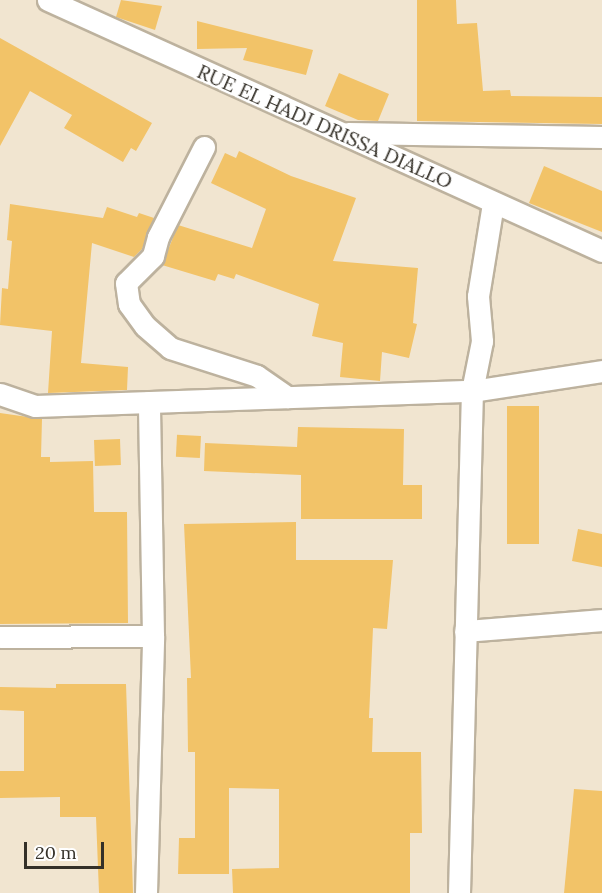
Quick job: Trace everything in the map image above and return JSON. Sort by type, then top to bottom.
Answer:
[{"type":"street","name":"RUE EL HADJ DRISSA DIALLO","points":[[48,0],[602,251]]},
{"type":"street","points":[[338,133],[602,137]]},
{"type":"street","points":[[204,147],[159,237],[153,256],[126,283],[129,304],[145,326],[170,348],[257,376],[287,397]]},
{"type":"street","points":[[459,893],[472,391],[482,341],[478,296],[493,202]]},
{"type":"street","points":[[0,394],[35,406],[472,391],[602,371]]},
{"type":"street","points":[[146,893],[153,636],[148,402]]},
{"type":"street","points":[[465,631],[602,620]]},
{"type":"street","points":[[0,637],[153,636]]},
{"type":"building","points":[[121,0],[162,6],[155,30],[116,17]]},
{"type":"building","points":[[417,0],[456,0],[457,24],[477,23],[483,91],[510,90],[511,96],[602,97],[602,124],[417,121]]},
{"type":"building","points":[[197,21],[313,50],[306,75],[243,60],[247,48],[197,49]]},
{"type":"building","points":[[0,38],[152,123],[136,151],[131,148],[123,162],[64,128],[72,115],[30,91],[0,146]]},
{"type":"building","points":[[339,73],[389,94],[378,121],[358,120],[325,106]]},
{"type":"building","points":[[239,151],[291,176],[356,198],[333,261],[418,268],[413,323],[417,324],[409,358],[382,352],[380,381],[340,377],[343,343],[312,336],[319,304],[236,274],[234,279],[218,274],[215,281],[162,265],[178,225],[252,248],[266,209],[211,183],[225,153],[236,158]]},
{"type":"building","points":[[544,166],[602,191],[602,232],[529,203]]},
{"type":"building","points":[[10,204],[103,218],[107,207],[137,217],[139,213],[154,218],[142,249],[134,257],[92,243],[81,363],[128,367],[127,390],[48,393],[52,331],[0,325],[2,288],[8,289],[12,241],[7,240]]},
{"type":"building","points":[[507,406],[539,406],[539,544],[507,544]]},
{"type":"building","points":[[0,413],[42,419],[41,457],[50,457],[50,462],[93,461],[94,512],[127,512],[128,623],[0,624]]},
{"type":"building","points":[[298,427],[404,429],[403,485],[422,485],[422,519],[301,519],[301,475],[204,471],[205,443],[297,447]]},
{"type":"building","points":[[177,435],[201,436],[200,458],[176,457]]},
{"type":"building","points":[[120,439],[121,465],[95,466],[94,440]]},
{"type":"building","points":[[296,522],[296,560],[393,560],[387,629],[373,628],[369,718],[373,718],[372,752],[421,752],[422,833],[410,833],[410,893],[233,893],[232,869],[279,868],[279,789],[229,788],[229,874],[178,874],[179,838],[195,838],[195,752],[188,752],[187,678],[191,678],[184,524]]},
{"type":"building","points":[[578,529],[602,534],[602,567],[572,561]]},
{"type":"building","points":[[56,684],[126,684],[133,893],[99,893],[96,817],[60,817],[60,797],[0,798],[0,771],[24,771],[24,711],[0,710],[0,687],[56,688]]},
{"type":"building","points":[[574,789],[602,791],[602,893],[564,893]]}]
